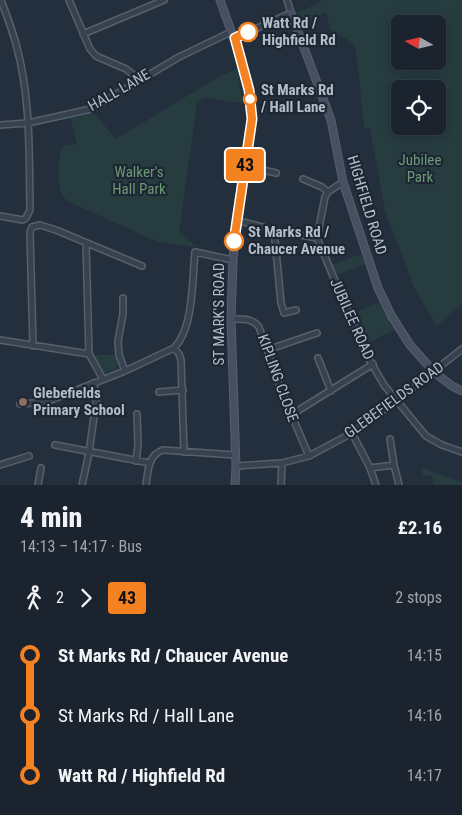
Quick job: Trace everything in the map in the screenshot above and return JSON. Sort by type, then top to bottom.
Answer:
[{"type":"street","points":[[0,216],[23,220],[30,210],[28,122],[20,60],[1,0]]},
{"type":"street","points":[[69,0],[90,49],[96,56],[126,69],[139,79]]},
{"type":"street","points":[[83,34],[164,0]]},
{"type":"street","name":"ST MARK'S ROAD","points":[[220,0],[233,35],[249,90],[252,119],[236,220],[233,260],[231,319],[235,485]]},
{"type":"street","name":"HIGHFIELD ROAD","points":[[287,0],[331,120],[343,182],[378,288],[391,315],[410,345],[434,372],[462,391]]},
{"type":"street","name":"HALL LANE","points":[[0,125],[28,122],[91,109],[179,57],[291,13]]},
{"type":"street","points":[[245,166],[276,173]]},
{"type":"street","points":[[303,178],[328,192]]},
{"type":"street","points":[[236,220],[274,230],[317,238],[325,196],[343,182]]},
{"type":"street","points":[[33,346],[30,232],[32,227],[40,225],[142,266]]},
{"type":"street","points":[[274,230],[280,295],[284,313],[296,310]]},
{"type":"street","name":"JUBILEE ROAD","points":[[317,238],[366,354],[384,385],[426,436],[436,443],[462,452]]},
{"type":"street","points":[[86,243],[89,354],[103,379]]},
{"type":"street","points":[[20,404],[46,402],[125,371],[174,348],[188,324],[195,252],[233,260]]},
{"type":"street","points":[[123,298],[123,314],[118,341],[119,355],[125,371]]},
{"type":"street","name":"KIPLING CLOSE","points":[[231,319],[249,320],[257,324],[290,415],[309,456]]},
{"type":"street","points":[[267,350],[316,333]]},
{"type":"street","points":[[0,340],[89,354]]},
{"type":"street","points":[[174,348],[181,360],[184,452]]},
{"type":"street","name":"GLEBEFIELDS ROAD","points":[[236,466],[282,463],[309,456],[352,433],[434,372],[462,348]]},
{"type":"street","points":[[318,358],[331,391]]},
{"type":"street","points":[[290,415],[373,364]]},
{"type":"street","points":[[82,485],[89,453],[97,394],[93,383]]},
{"type":"street","points":[[159,392],[182,390]]},
{"type":"street","points":[[136,461],[138,445],[137,414]]},
{"type":"street","points":[[352,433],[370,468],[376,485]]},
{"type":"street","points":[[390,439],[399,485]]},
{"type":"street","points":[[55,445],[89,453],[150,463]]},
{"type":"street","points":[[146,485],[150,463],[156,452],[163,450],[235,455]]},
{"type":"street","points":[[0,465],[29,456]]},
{"type":"street","points":[[281,485],[282,463]]},
{"type":"street","points":[[370,468],[394,465]]},
{"type":"street","points":[[38,485],[41,468]]},
{"type":"green space","name":"Jubilee Park","points":[[321,0],[462,0],[462,303],[437,326],[415,290],[385,211],[370,128],[364,128],[356,49],[350,41],[330,30],[326,12],[301,22],[297,13],[321,2]]},
{"type":"green space","name":"Walker's Hall Park","points":[[237,69],[243,103],[204,98],[197,103],[179,232],[197,247],[158,242],[69,202],[64,197],[59,179],[61,151],[63,146],[77,144],[70,118],[94,113],[116,139],[222,75]]},
{"type":"green space","points":[[361,254],[365,264],[336,275],[332,265]]},
{"type":"green space","points":[[379,302],[394,330],[366,344],[352,314]]},
{"type":"green space","points":[[93,355],[116,355],[118,364],[115,370],[105,373],[99,369]]},
{"type":"green space","points":[[422,468],[462,482],[462,485],[433,485],[432,475],[423,476]]},
{"type":"bus line","name":"43","points":[[234,241],[252,119],[249,90],[235,38],[248,32]]},
{"type":"place","name":"Watt Rd / Highfield Rd","points":[[248,32]]},
{"type":"place","name":"St Marks Rd / Hall Lane","points":[[250,99]]},
{"type":"place","name":"St Marks Rd / Chaucer Avenue","points":[[234,241]]},
{"type":"place","name":"Glebefields Primary School","points":[[23,402]]}]
